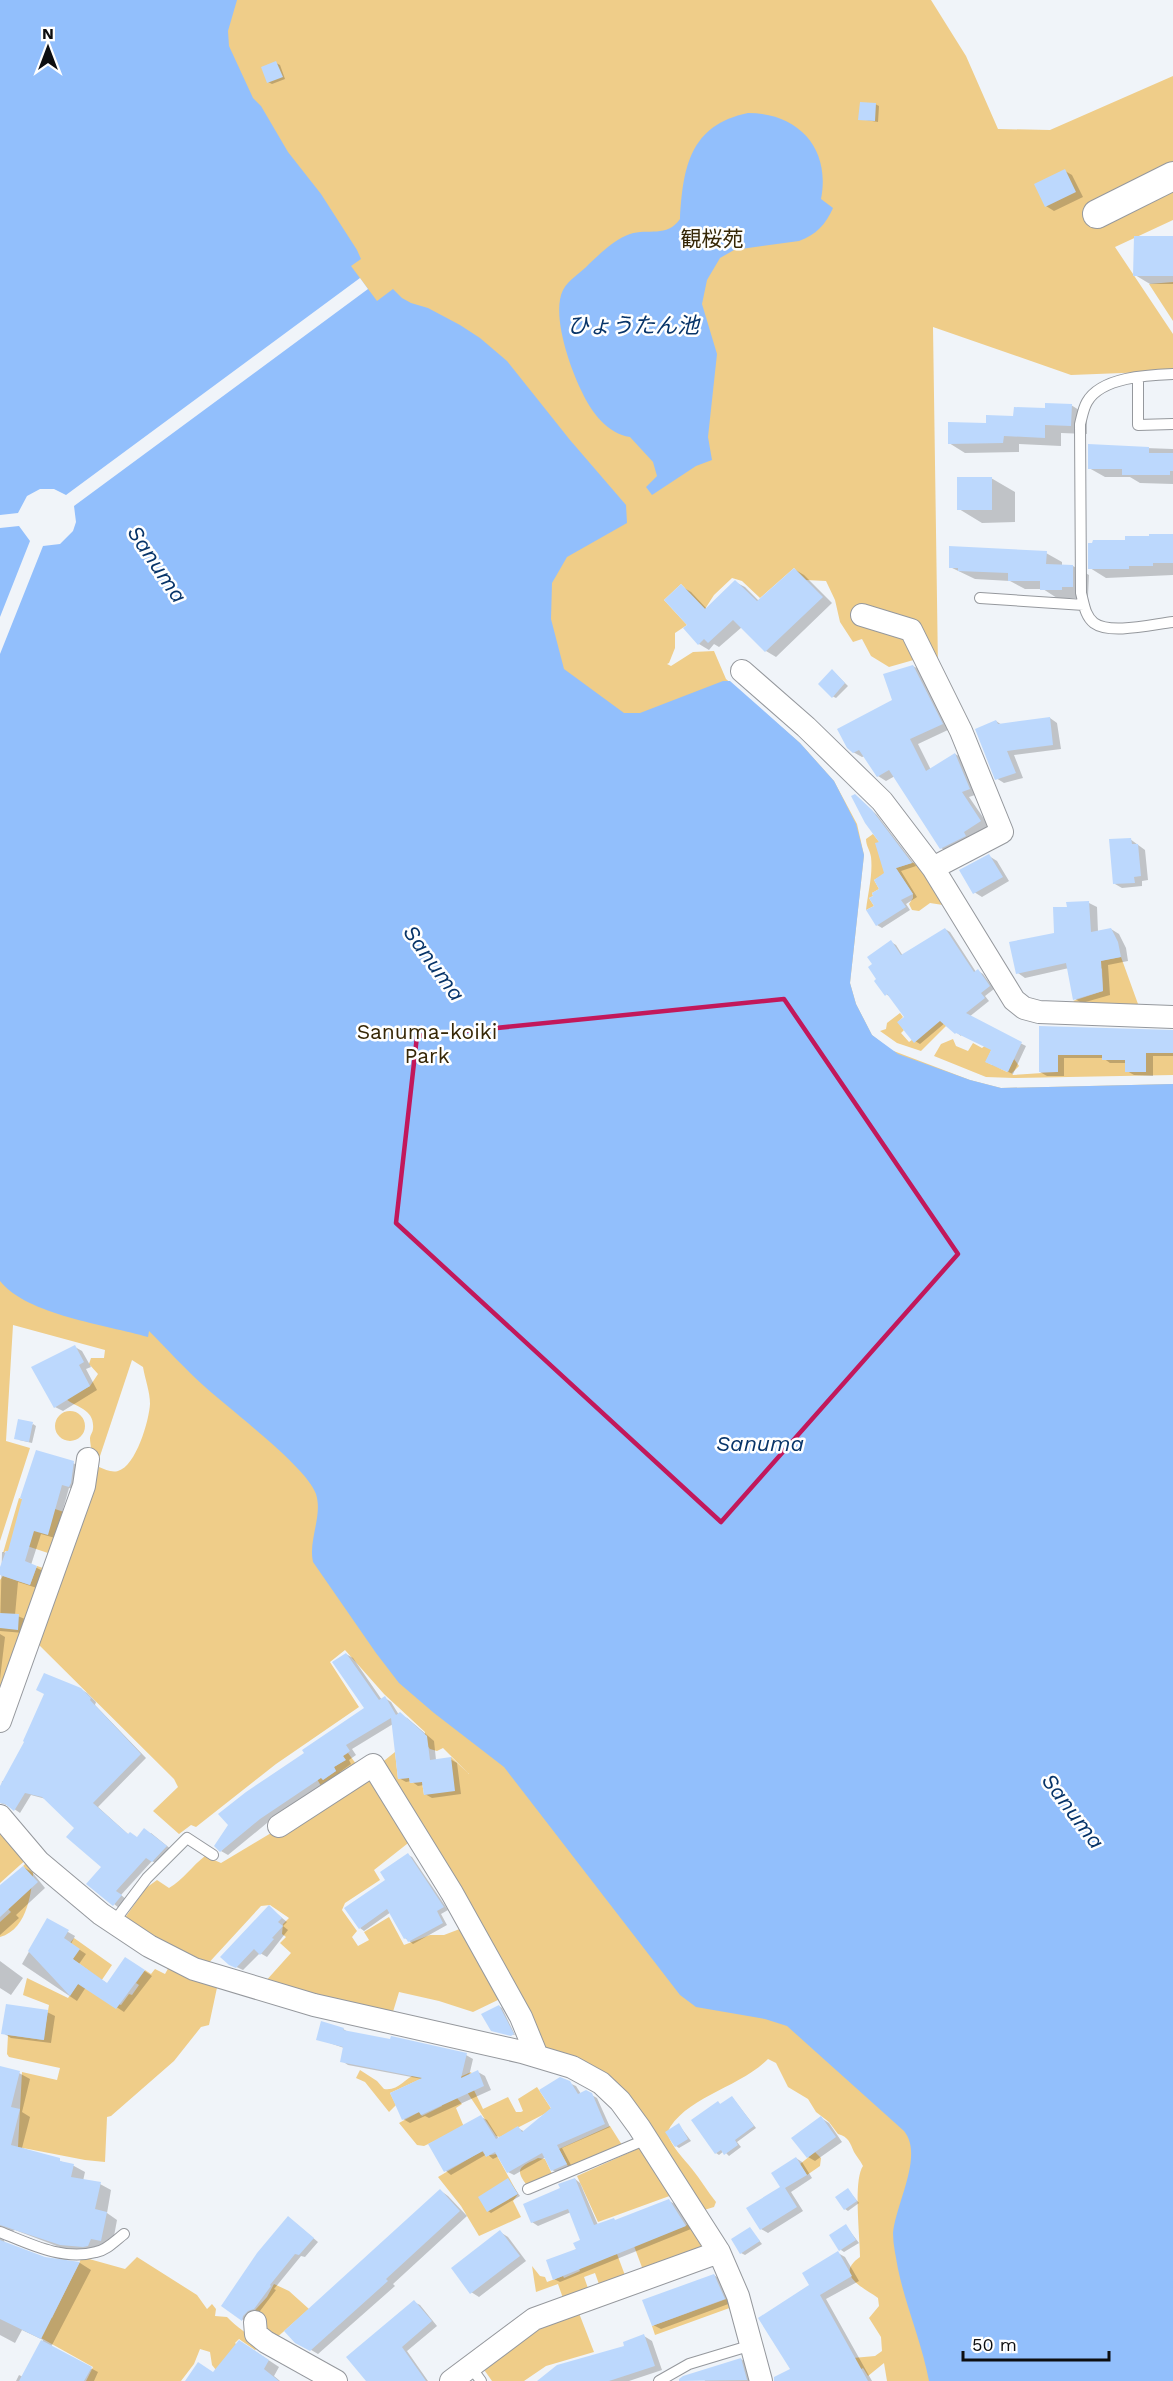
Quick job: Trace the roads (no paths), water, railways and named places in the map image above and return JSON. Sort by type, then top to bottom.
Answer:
[{"type":"street","points":[[1097,214],[1173,176]]},
{"type":"street","points":[[862,615],[911,630],[961,731],[1002,832],[933,868]]},
{"type":"street","points":[[742,671],[806,727],[882,801],[933,868],[1016,1002],[1024,1008],[1039,1012],[1173,1017]]},
{"type":"street","points":[[0,1721],[84,1485],[88,1459]]},
{"type":"street","points":[[279,1826],[373,1765],[452,1893],[521,2017],[537,2056]]},
{"type":"street","points":[[0,1816],[39,1862],[113,1923],[149,1946],[194,1969],[314,2005],[537,2056],[583,2072],[601,2083],[620,2102],[647,2139],[719,2252],[738,2296],[760,2381]]},
{"type":"street","points":[[451,2381],[476,2374],[534,2319],[719,2252]]},
{"type":"street","points":[[255,2322],[256,2334],[266,2342],[336,2381]]},
{"type":"lane","points":[[1173,375],[1138,377],[1101,387],[1088,400],[1082,417],[1081,594],[1086,613],[1094,623],[1107,629],[1173,622]]},
{"type":"lane","points":[[1138,377],[1138,425],[1173,424]]},
{"type":"lane","points":[[980,598],[1084,604]]},
{"type":"lane","points":[[113,1923],[147,1878],[187,1838],[213,1855]]},
{"type":"lane","points":[[528,2189],[647,2139]]},
{"type":"lane","points":[[0,2232],[26,2243],[63,2253],[97,2252],[124,2234]]},
{"type":"lane","points":[[658,2381],[689,2364],[752,2344]]},
{"type":"water","name":"Sanuma","points":[[0,0],[237,0],[228,31],[229,46],[253,98],[261,106],[288,152],[321,194],[357,250],[361,259],[351,266],[377,301],[393,289],[402,298],[428,308],[480,338],[507,361],[626,505],[627,523],[567,557],[552,583],[551,619],[564,669],[624,713],[640,713],[723,681],[730,681],[800,743],[834,781],[856,824],[864,855],[850,983],[856,1004],[872,1035],[898,1054],[970,1080],[1001,1088],[1173,1084],[1173,2381],[929,2381],[901,2283],[893,2233],[910,2166],[909,2141],[904,2131],[787,2026],[765,2019],[696,2007],[680,1995],[504,1767],[399,1683],[376,1653],[313,1562],[312,1545],[318,1511],[316,1494],[298,1469],[266,1438],[204,1386],[149,1331],[148,1337],[48,1310],[12,1293],[0,1281]]},
{"type":"water","name":"ひょうたん池","points":[[748,113],[782,119],[807,137],[821,164],[823,181],[821,199],[833,208],[820,228],[805,239],[734,250],[720,258],[707,280],[702,304],[717,354],[708,437],[712,460],[696,466],[652,495],[646,487],[657,476],[653,462],[630,437],[614,432],[601,421],[582,392],[564,341],[559,313],[560,300],[568,283],[619,239],[637,232],[663,231],[675,225],[680,219],[684,182],[693,151],[713,127]]},
{"type":"park label","name":"観桜苑","points":[[712,238]]},
{"type":"park label","name":"Sanuma-koiki Park","points":[[427,1043]]}]
